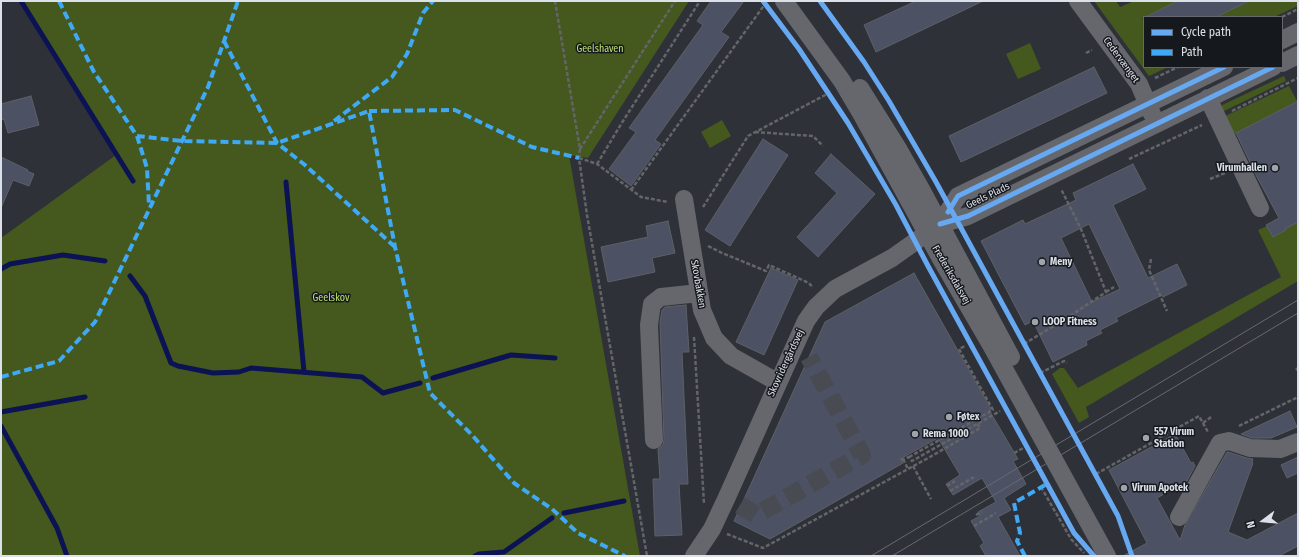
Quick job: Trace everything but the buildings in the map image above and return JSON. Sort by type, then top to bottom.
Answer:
[{"type":"street","name":"Frederiksdalsvej","points":[[798,1],[855,80],[897,147],[934,229],[1095,554]]},
{"type":"street","name":"Cedervænget","points":[[1078,1],[1140,87],[1157,123]]},
{"type":"street","name":"Frederiksdalsvej","points":[[777,6],[813,40],[851,95],[934,229],[1024,380],[1121,556]]},
{"type":"street","points":[[1283,40],[1298,32]]},
{"type":"street","points":[[1283,62],[1298,55]]},
{"type":"street","name":"Geels Plads","points":[[934,229],[958,196],[1222,68]]},
{"type":"street","name":"Geels Plads","points":[[934,229],[968,216],[1271,68]]},
{"type":"street","points":[[1208,98],[1260,208]]},
{"type":"street","name":"Skovbakken","points":[[685,202],[702,310],[714,338],[731,356],[777,382]]},
{"type":"street","name":"Skovridergårdsvej","points":[[694,556],[724,511],[777,382],[806,321],[816,307],[835,289],[892,258],[934,229]]},
{"type":"street","points":[[654,440],[650,325],[652,304],[661,296],[699,293]]},
{"type":"street","points":[[1179,517],[1220,443],[1229,441],[1250,448],[1280,449],[1298,442]]},
{"type":"path","points":[[555,1],[580,149],[579,158],[588,223],[646,556]]},
{"type":"path","points":[[580,149],[675,1]]},
{"type":"path","points":[[597,164],[700,1]]},
{"type":"path","points":[[631,190],[764,3],[777,6]]},
{"type":"path","points":[[1283,16],[1298,9]]},
{"type":"path","points":[[1140,87],[1176,68]]},
{"type":"path","points":[[1125,160],[1218,118],[1298,78]]},
{"type":"path","points":[[824,87],[833,99]]},
{"type":"path","points":[[579,158],[597,164],[641,197],[685,202],[704,207],[748,136],[829,94]]},
{"type":"path","points":[[755,132],[813,136],[823,146]]},
{"type":"path","points":[[1054,174],[1081,229],[1106,292]]},
{"type":"path","points":[[1061,190],[1068,187]]},
{"type":"path","points":[[690,236],[722,253],[766,271],[769,265],[809,284],[823,300]]},
{"type":"path","points":[[1151,259],[1149,270],[1167,311]]},
{"type":"path","points":[[1024,344],[1114,287]]},
{"type":"path","points":[[707,322],[693,329],[704,506],[724,511],[763,548],[980,428],[978,424]]},
{"type":"path","points":[[1020,338],[1027,350]]},
{"type":"path","points":[[969,340],[972,347]]},
{"type":"path","points":[[908,469],[902,459],[909,457],[993,410],[959,349],[965,346]]},
{"type":"path","points":[[1040,374],[1064,361],[1067,363]]},
{"type":"path","points":[[1037,368],[1044,380]]},
{"type":"path","points":[[1234,429],[1298,397]]},
{"type":"path","points":[[909,457],[912,461],[1000,411]]},
{"type":"path","points":[[988,412],[991,417]]},
{"type":"path","points":[[1096,474],[1199,416],[1209,434]]},
{"type":"path","points":[[1203,423],[1211,418]]},
{"type":"path","points":[[1024,440],[1030,452]]},
{"type":"path","points":[[1014,453],[1032,443]]},
{"type":"path","points":[[913,466],[931,499]]},
{"type":"path","points":[[1092,468],[1100,481]]},
{"type":"path","points":[[950,491],[974,477]]},
{"type":"path","points":[[947,486],[955,481]]},
{"type":"path","points":[[1042,487],[1071,539],[1095,554]]},
{"type":"path","points":[[976,516],[982,512]]},
{"type":"path","points":[[974,526],[996,513]]},
{"type":"path","points":[[1071,527],[1074,533]]},
{"type":"path","points":[[1086,547],[1095,554]]},
{"type":"green space","name":"Geelskov","points":[[23,1],[689,1],[588,158],[569,155],[640,556],[1,556],[1,238],[116,155]]},
{"type":"green space","points":[[1094,1],[1116,1],[1120,7],[1134,1],[1178,1],[1146,16],[1143,16],[1143,68]]},
{"type":"green space","points":[[1249,1],[1298,1],[1298,6],[1276,16],[1218,16]]},
{"type":"green space","points":[[1030,43],[1041,69],[1018,79],[1006,54]]},
{"type":"green space","points":[[1143,68],[1166,68],[1149,76]]},
{"type":"green space","points":[[1284,76],[1286,81],[1220,113],[1222,105]]},
{"type":"green space","points":[[1289,86],[1297,101],[1235,134],[1221,118]]},
{"type":"green space","points":[[722,120],[731,136],[710,148],[701,132]]},
{"type":"green space","points":[[1279,218],[1298,222],[1298,281],[1086,407],[1089,417],[1079,423],[1052,374],[1060,368],[1064,368],[1078,388],[1281,277],[1258,230],[1267,226],[1273,237],[1286,230]]},
{"type":"waterway","points":[[21,1],[133,181]]},
{"type":"waterway","points":[[286,182],[304,372]]},
{"type":"waterway","points":[[1,269],[10,264],[63,255],[105,261]]},
{"type":"waterway","points":[[130,276],[145,296],[171,363],[178,366],[213,373],[239,372],[251,368],[362,377],[383,393],[420,383]]},
{"type":"waterway","points":[[433,378],[511,355],[555,358]]},
{"type":"waterway","points":[[1,412],[85,397]]},
{"type":"waterway","points":[[1,426],[57,528],[67,556]]},
{"type":"waterway","points":[[564,513],[624,501]]},
{"type":"waterway","points":[[475,556],[479,554],[504,552],[552,518]]},
{"type":"tunnel","points":[[740,505],[756,515],[862,455],[809,357]]},
{"type":"tram line","points":[[871,556],[1298,300]]},
{"type":"tram line","points":[[892,556],[1298,313]]},
{"type":"marked path","points":[[59,1],[94,72],[137,136],[182,141],[277,143],[369,111],[395,247],[430,393],[472,435],[514,483],[552,509],[578,533],[625,556]]},
{"type":"marked path","points":[[1,377],[59,361],[95,322],[208,87],[238,1]]},
{"type":"marked path","points":[[334,121],[392,77],[407,54],[423,13],[433,1]]},
{"type":"marked path","points":[[224,41],[277,143],[305,165],[395,247]]},
{"type":"marked path","points":[[369,111],[455,110],[532,147],[579,158]]},
{"type":"marked path","points":[[137,136],[147,168],[149,206]]},
{"type":"marked path","points":[[1025,556],[1017,541],[1020,533],[1014,503],[1047,484]]},
{"type":"cycle path","points":[[763,1],[799,49],[848,123],[896,205],[1074,533],[1094,556]]},
{"type":"cycle path","points":[[820,1],[864,62],[889,101],[936,182],[1118,516],[1132,556]]},
{"type":"cycle path","points":[[948,212],[958,196],[1222,68]]},
{"type":"cycle path","points":[[940,224],[968,216],[1271,68]]},
{"type":"place","name":"Virumhallen","points":[[1275,168]]},
{"type":"place","name":"Meny","points":[[1042,262]]},
{"type":"place","name":"LOOP Fitness","points":[[1035,322]]},
{"type":"place","name":"Føtex","points":[[949,417]]},
{"type":"place","name":"Rema 1000","points":[[915,434]]},
{"type":"place","name":"557 Virum Station","points":[[1146,438]]},
{"type":"place","name":"Virum Apotek","points":[[1124,488]]},
{"type":"park label","name":"Geelshaven","points":[[600,49]]}]
